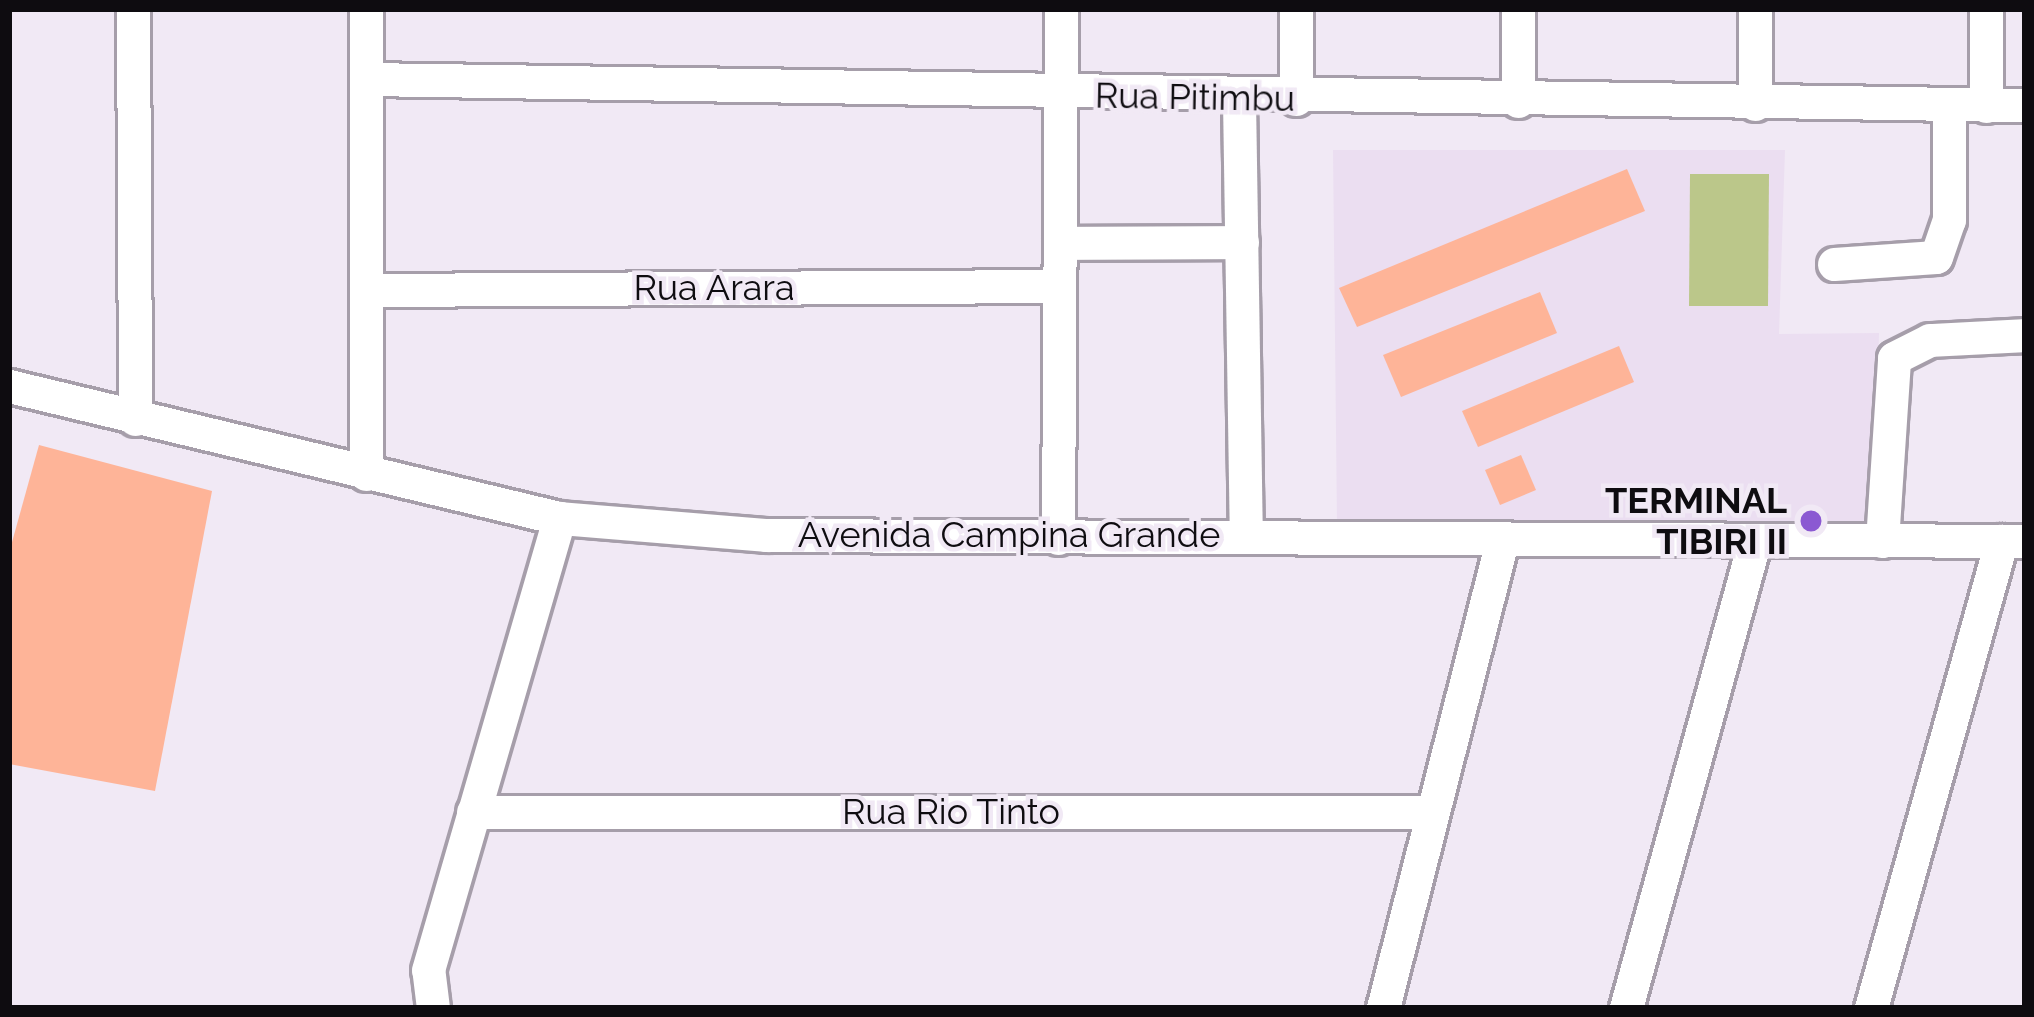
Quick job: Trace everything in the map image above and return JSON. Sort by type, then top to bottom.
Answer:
[{"type":"street","points":[[133,9],[135,418]]},
{"type":"street","points":[[366,9],[366,474]]},
{"type":"street","points":[[1058,538],[1060,9]]},
{"type":"street","points":[[1296,9],[1296,99]]},
{"type":"street","points":[[1518,101],[1519,9]]},
{"type":"street","points":[[1755,9],[1755,104]]},
{"type":"street","points":[[1986,9],[1986,106]]},
{"type":"street","name":"Rua Pitimbu","points":[[366,79],[1239,99],[2025,105]]},
{"type":"street","points":[[1239,99],[1246,535]]},
{"type":"street","points":[[1834,263],[1936,257],[1949,220],[1949,106]]},
{"type":"street","points":[[1060,243],[1242,242]]},
{"type":"street","name":"Rua Arara","points":[[368,290],[1059,286]]},
{"type":"street","points":[[1882,541],[1894,358],[1930,340],[2025,335]]},
{"type":"street","name":"Avenida Campina Grande","points":[[9,386],[560,518],[766,535],[2013,541]]},
{"type":"street","points":[[433,1008],[428,970],[560,518]]},
{"type":"street","points":[[1626,1008],[1755,540]]},
{"type":"street","points":[[1383,1008],[1429,812],[1502,541]]},
{"type":"street","points":[[1871,1008],[2013,541]]},
{"type":"street","name":"Rua Rio Tinto","points":[[473,812],[1429,812]]},
{"type":"shaded area","points":[[1333,150],[1785,150],[1779,334],[1879,333],[1873,532],[1337,524]]},
{"type":"green space","points":[[1690,174],[1769,174],[1768,306],[1689,306]]},
{"type":"building","points":[[1627,169],[1645,211],[1357,327],[1339,288]]},
{"type":"building","points":[[1540,292],[1557,333],[1401,397],[1383,355]]},
{"type":"building","points":[[1619,346],[1634,382],[1478,447],[1462,411]]},
{"type":"building","points":[[39,445],[212,491],[155,791],[9,764],[9,553]]},
{"type":"building","points":[[1521,455],[1536,490],[1500,505],[1485,470]]},
{"type":"place","name":"TERMINAL TIBIRI II","points":[[1811,521]]}]
